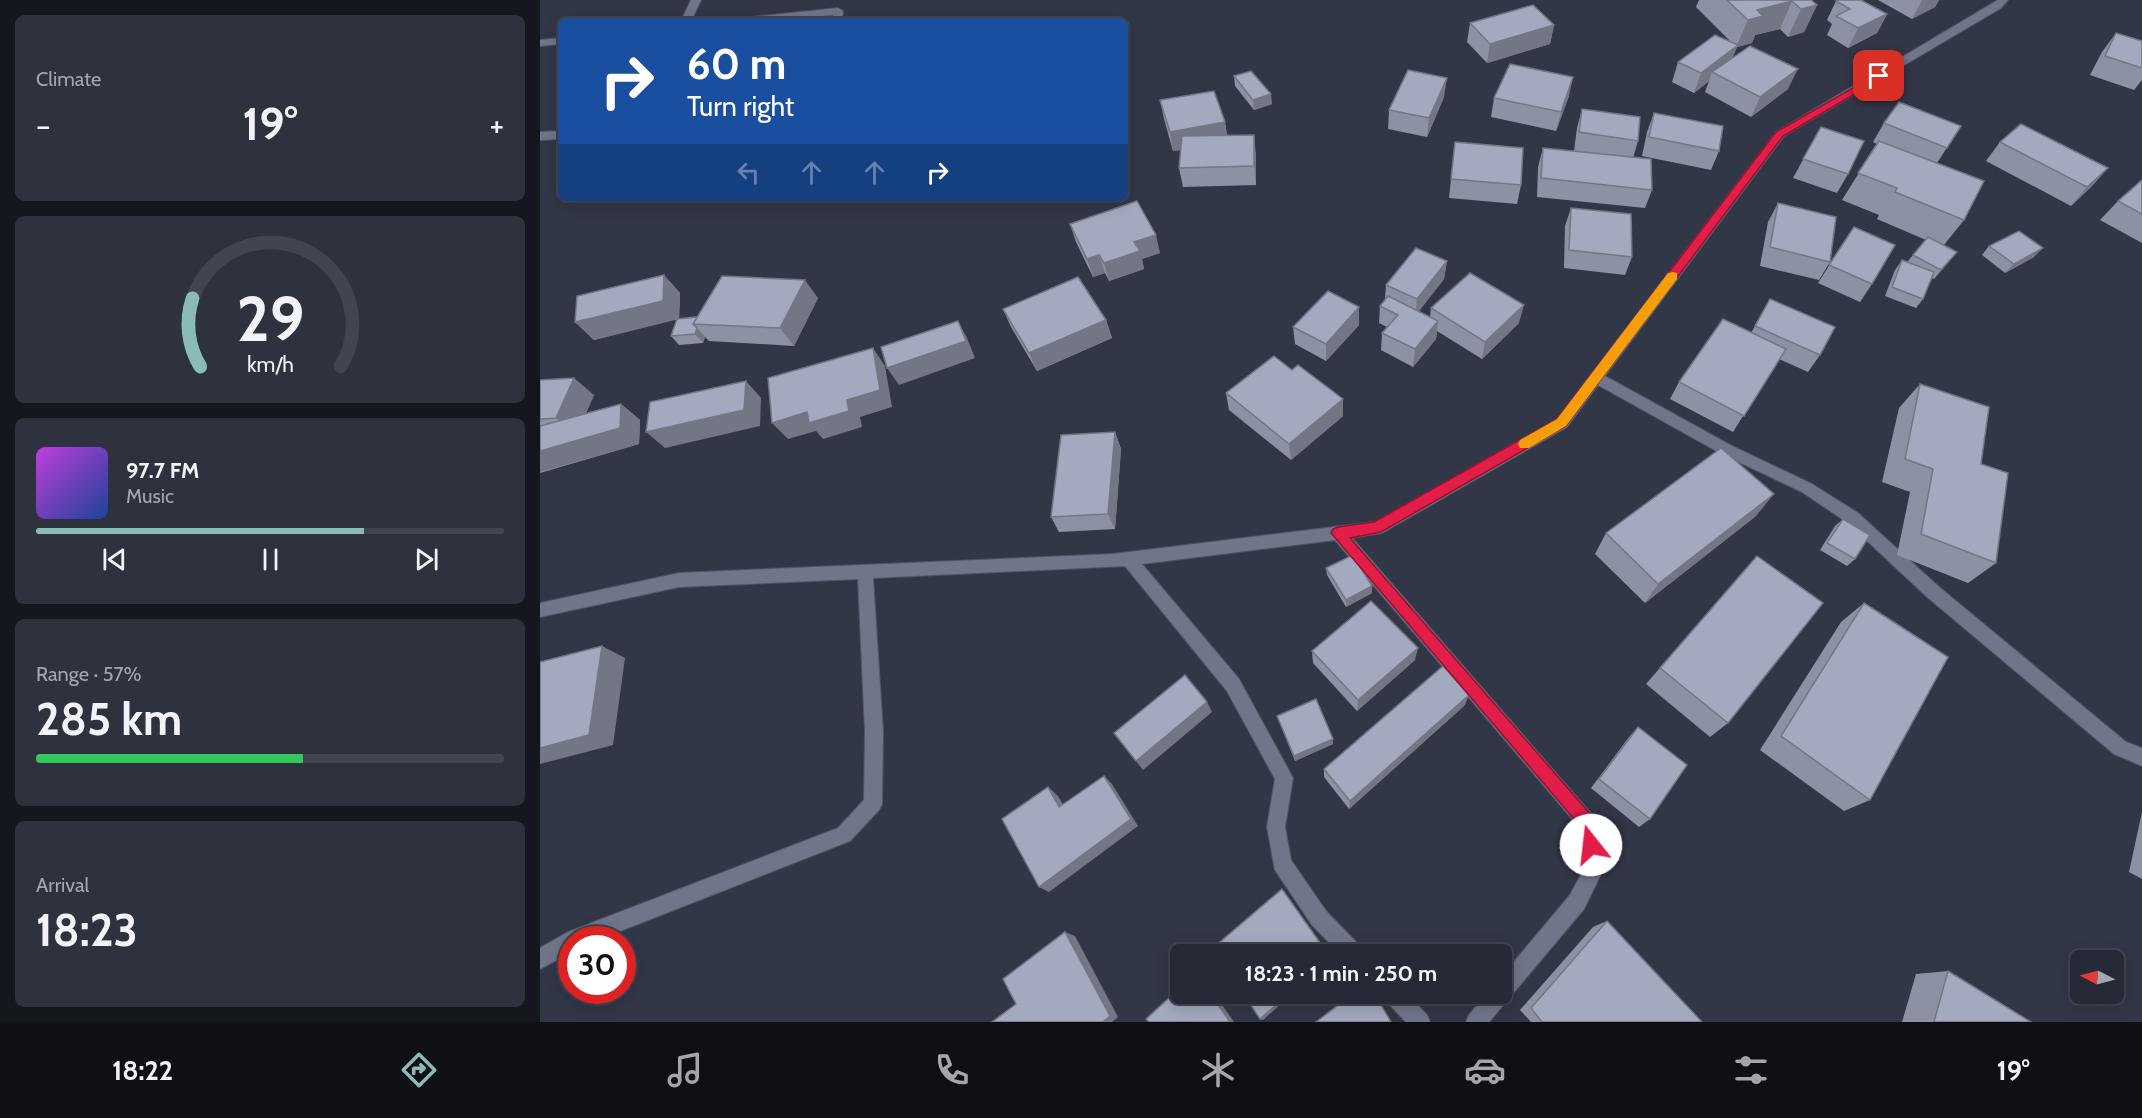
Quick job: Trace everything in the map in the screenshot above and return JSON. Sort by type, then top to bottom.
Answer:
[{"type":"street","points":[[687,18],[696,0]]},
{"type":"street","points":[[540,610],[679,580],[1128,559],[1377,528],[1562,423],[1780,134],[1998,6],[2003,0]]},
{"type":"street","points":[[772,18],[838,11],[837,18]]},
{"type":"street","points":[[540,43],[558,41]]},
{"type":"street","points":[[540,136],[558,135]]},
{"type":"street","points":[[1596,377],[1725,449],[1806,488],[1853,518],[1932,591],[2120,748],[2142,757]]},
{"type":"street","points":[[1338,533],[1588,823],[1595,868],[1577,902],[1512,979]]},
{"type":"street","points":[[1128,559],[1233,685],[1284,778],[1276,827],[1282,863],[1319,918],[1344,944]]},
{"type":"street","points":[[609,926],[844,835],[873,804],[874,732],[865,572]]},
{"type":"street","points":[[540,959],[558,949]]},
{"type":"street","points":[[1403,1004],[1420,1022]]},
{"type":"street","points":[[1476,1022],[1491,1004]]},
{"type":"building","points":[[1727,0],[1811,0],[1817,5],[1801,9],[1792,1],[1757,10],[1763,16],[1748,20]]},
{"type":"building","points":[[1861,0],[1887,14],[1858,28],[1836,16],[1850,9],[1836,1]]},
{"type":"building","points":[[1533,5],[1554,25],[1490,44],[1470,23]]},
{"type":"building","points":[[2116,33],[2142,41],[2142,68],[2105,56]]},
{"type":"building","points":[[1715,35],[1738,45],[1701,73],[1678,62]]},
{"type":"building","points":[[1750,46],[1798,69],[1760,97],[1712,72]]},
{"type":"building","points":[[1510,64],[1573,77],[1561,112],[1494,98]]},
{"type":"building","points":[[1408,70],[1447,78],[1429,118],[1389,110]]},
{"type":"building","points":[[1251,71],[1271,94],[1253,100],[1234,76]]},
{"type":"building","points":[[1214,91],[1225,122],[1170,132],[1160,100]]},
{"type":"building","points":[[1899,102],[1961,126],[1947,148],[1884,123]]},
{"type":"building","points":[[1582,109],[1640,117],[1638,141],[1579,132]]},
{"type":"building","points":[[1654,113],[1723,126],[1719,151],[1649,137]]},
{"type":"building","points":[[2021,124],[2108,168],[2087,187],[2000,142]]},
{"type":"building","points":[[1821,127],[1864,141],[1848,174],[1803,159]]},
{"type":"building","points":[[1254,135],[1254,166],[1179,168],[1182,136]]},
{"type":"building","points":[[1879,141],[1984,181],[1964,220],[1895,192],[1897,188],[1858,173]]},
{"type":"building","points":[[1455,142],[1523,148],[1521,185],[1451,179]]},
{"type":"building","points":[[1543,148],[1651,159],[1652,190],[1541,178]]},
{"type":"building","points":[[2142,180],[2142,214],[2118,201]]},
{"type":"building","points":[[1137,201],[1156,235],[1134,242],[1140,251],[1104,263],[1099,255],[1087,259],[1070,224]]},
{"type":"building","points":[[1778,203],[1836,217],[1830,262],[1770,247]]},
{"type":"building","points":[[1571,208],[1631,214],[1632,257],[1569,250]]},
{"type":"building","points":[[1854,227],[1895,245],[1872,284],[1829,265]]},
{"type":"building","points":[[2019,231],[2043,248],[2014,264],[1989,246]]},
{"type":"building","points":[[1928,237],[1957,252],[1941,270],[1913,255]]},
{"type":"building","points":[[1416,248],[1447,261],[1417,299],[1386,285]]},
{"type":"building","points":[[1902,260],[1934,272],[1923,299],[1892,287]]},
{"type":"building","points":[[1470,273],[1524,305],[1485,342],[1431,308]]},
{"type":"building","points":[[664,275],[663,301],[575,322],[577,296]]},
{"type":"building","points":[[722,276],[805,280],[780,328],[693,324]]},
{"type":"building","points":[[1078,277],[1106,320],[1029,353],[1003,309]]},
{"type":"building","points":[[1328,291],[1359,307],[1326,344],[1293,327]]},
{"type":"building","points":[[1388,296],[1438,321],[1415,349],[1382,333],[1398,315],[1380,306]]},
{"type":"building","points":[[1770,299],[1835,327],[1820,355],[1755,326]]},
{"type":"building","points":[[697,317],[693,324],[697,328],[695,334],[671,336],[677,319]]},
{"type":"building","points":[[1723,319],[1786,349],[1744,416],[1679,382]]},
{"type":"building","points":[[958,321],[966,341],[887,368],[881,347]]},
{"type":"building","points":[[873,348],[880,390],[847,400],[849,411],[809,423],[807,412],[772,423],[768,378]]},
{"type":"building","points":[[1274,356],[1292,370],[1298,365],[1343,399],[1289,444],[1226,393]]},
{"type":"building","points":[[574,378],[556,418],[540,419],[540,380]]},
{"type":"building","points":[[746,381],[744,410],[646,432],[650,402]]},
{"type":"building","points":[[1920,384],[1989,407],[1981,464],[2008,473],[1996,563],[1921,534],[1933,469],[1905,459]]},
{"type":"building","points":[[621,404],[620,428],[540,451],[540,426]]},
{"type":"building","points":[[1115,432],[1108,514],[1051,517],[1061,435]]},
{"type":"building","points":[[1721,448],[1774,494],[1658,584],[1606,533]]},
{"type":"building","points":[[1843,519],[1870,535],[1855,559],[1827,543]]},
{"type":"building","points":[[1353,555],[1372,586],[1346,600],[1326,568]]},
{"type":"building","points":[[1757,556],[1823,603],[1728,723],[1660,668]]},
{"type":"building","points":[[1371,601],[1418,648],[1358,700],[1312,651]]},
{"type":"building","points":[[1864,603],[1948,657],[1870,800],[1781,736]]},
{"type":"building","points":[[602,646],[589,735],[540,748],[540,662]]},
{"type":"building","points":[[1443,666],[1469,695],[1350,801],[1324,769]]},
{"type":"building","points":[[1185,675],[1207,702],[1136,761],[1114,733]]},
{"type":"building","points":[[1316,699],[1333,739],[1294,756],[1277,716]]},
{"type":"building","points":[[1638,727],[1687,765],[1650,819],[1599,779]]},
{"type":"building","points":[[1104,776],[1131,819],[1039,887],[1002,819],[1048,787],[1059,807]]},
{"type":"building","points":[[1282,889],[1321,944],[1218,944]]},
{"type":"building","points":[[1607,921],[1702,1022],[1542,1022],[1531,1008]]},
{"type":"building","points":[[1065,932],[1110,1016],[1103,1022],[992,1022],[1016,1004],[1003,979]]},
{"type":"building","points":[[1948,971],[2031,1022],[1934,1022]]},
{"type":"building","points":[[1170,997],[1170,1004],[1218,1004],[1230,1022],[1149,1022],[1146,1019]]},
{"type":"building","points":[[1250,1004],[1277,1004],[1260,1019]]},
{"type":"building","points":[[1340,1004],[1380,1004],[1391,1022],[1316,1022]]},
{"type":"slow traffic","points":[[1524,444],[1562,423],[1673,276]]},
{"type":"route","points":[[1591,845],[1588,823],[1338,533],[1377,528],[1562,423],[1780,134],[1879,76]]}]
